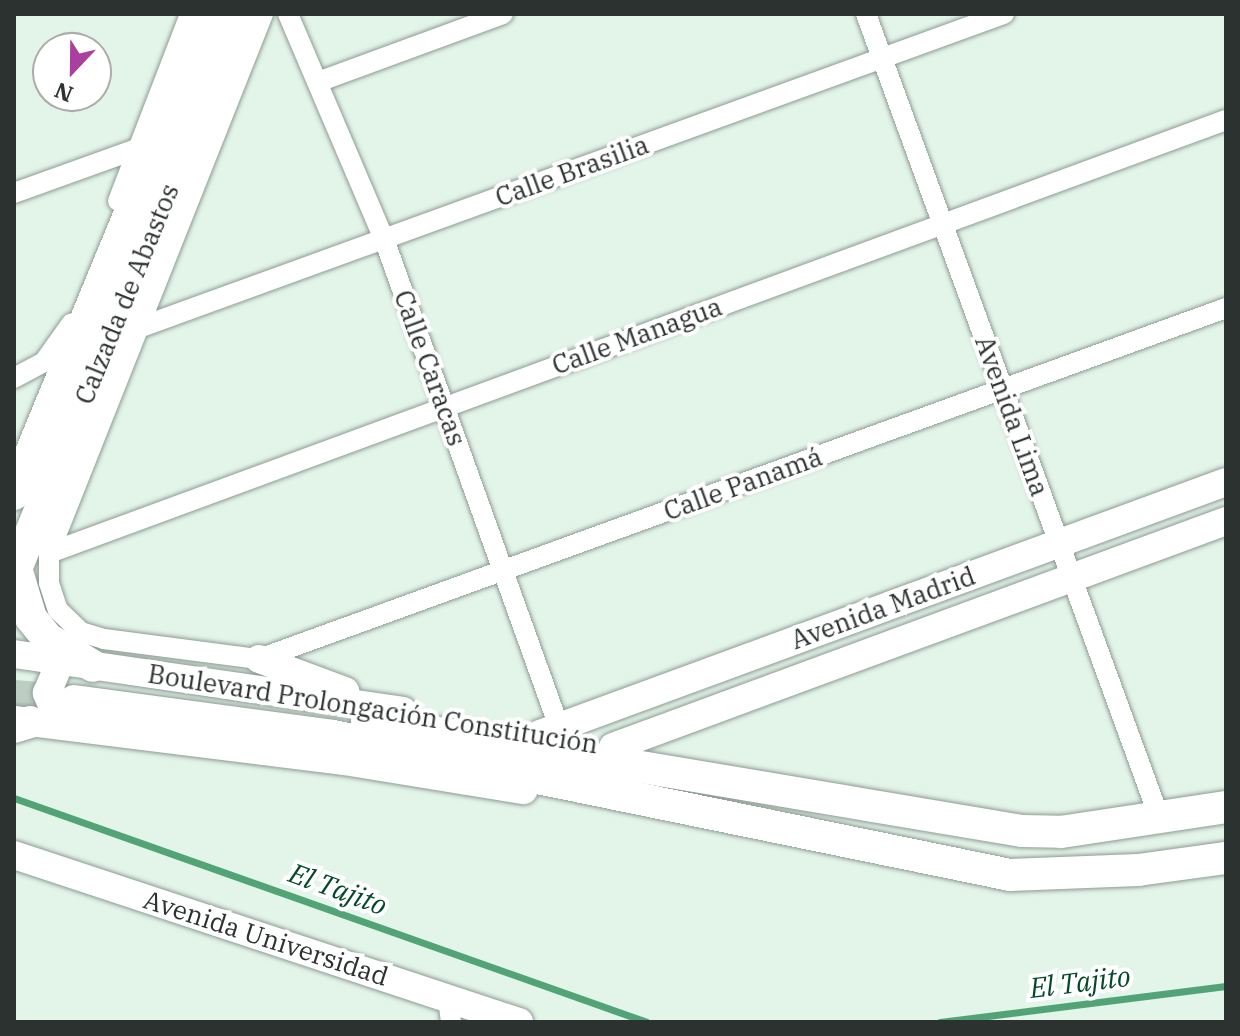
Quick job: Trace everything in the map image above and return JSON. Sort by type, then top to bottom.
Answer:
[{"type":"main road","name":"Calzada de Abastos","points":[[14,494],[212,14]]},
{"type":"main road","name":"Calzada de Abastos","points":[[15,571],[242,14]]},
{"type":"main road","points":[[15,571],[21,594],[40,629],[69,655],[52,701]]},
{"type":"main road","name":"Boulevard Prolongación Constitución","points":[[52,701],[333,715],[1022,831],[1061,832],[1226,807]]},
{"type":"main road","name":"Boulevard Prolongación Constitución","points":[[52,701],[333,736],[1010,875],[1138,870],[1226,858]]},
{"type":"street","points":[[14,378],[44,362],[68,331],[190,14]]},
{"type":"street","points":[[263,14],[49,553],[49,583],[58,610],[81,632],[259,659],[387,709]]},
{"type":"street","name":"Calle Caracas","points":[[288,14],[384,239],[502,571],[550,731]]},
{"type":"street","points":[[318,82],[503,14]]},
{"type":"street","name":"Avenida Lima","points":[[866,14],[1159,817]]},
{"type":"street","name":"Calle Brasilia","points":[[141,327],[1004,14]]},
{"type":"street","name":"Calle Managua","points":[[49,553],[1226,120]]},
{"type":"street","points":[[14,193],[139,148]]},
{"type":"street","name":"Calle Panamá","points":[[259,659],[1226,308]]},
{"type":"street","name":"Avenida Madrid","points":[[550,731],[1226,482]]},
{"type":"street","name":"Avenida Madrid","points":[[613,747],[1226,521]]},
{"type":"street","name":"Boulevard Prolongación Constitución","points":[[14,654],[52,701],[387,709],[550,731],[613,747],[727,783]]},
{"type":"street","name":"Avenida Universidad","points":[[14,855],[449,1010],[519,1022]]},
{"type":"waterway","name":"El Tajito","points":[[14,798],[647,1022]]},
{"type":"waterway","name":"El Tajito","points":[[940,1022],[1226,986]]},
{"type":"tunnel","points":[[14,696],[74,701]]}]
